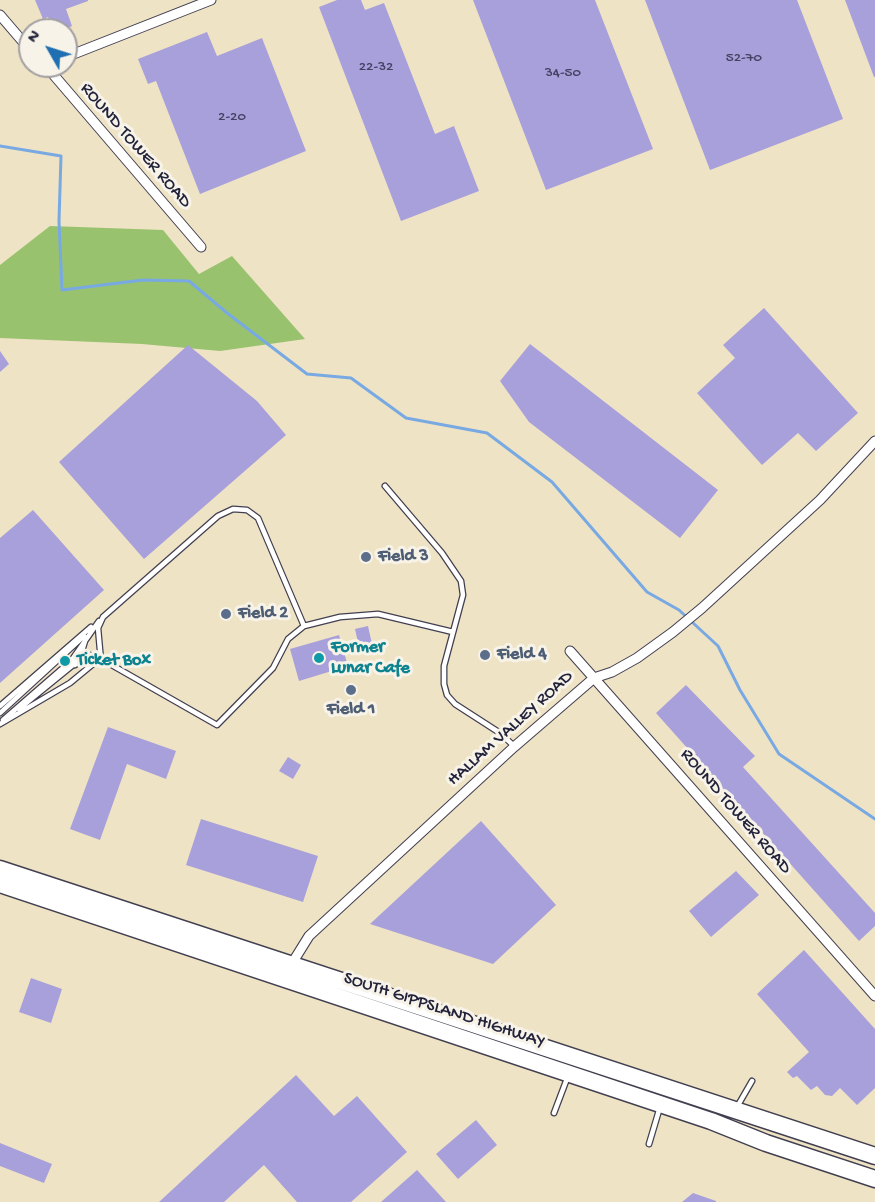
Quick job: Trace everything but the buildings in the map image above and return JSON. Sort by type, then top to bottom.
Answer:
[{"type":"highway","name":"SOUTH GIPPSLAND HIGHWAY","points":[[0,870],[52,894]]},
{"type":"highway","name":"SOUTH GIPPSLAND HIGHWAY","points":[[0,884],[52,894],[119,915],[292,976],[664,1097],[766,1143],[875,1179]]},
{"type":"highway","name":"SOUTH GIPPSLAND HIGHWAY","points":[[664,1097],[736,1110],[875,1156]]},
{"type":"highway","points":[[731,1128],[736,1110]]},
{"type":"street","points":[[78,52],[211,0]]},
{"type":"street","points":[[0,15],[18,36]]},
{"type":"street","name":"ROUND TOWER ROAD","points":[[56,78],[201,247]]},
{"type":"street","name":"HALLAM VALLEY ROAD","points":[[292,976],[309,936],[514,747],[594,678],[612,672],[637,658],[702,608],[820,500],[875,441]]},
{"type":"street","name":"ROUND TOWER ROAD","points":[[570,651],[875,996]]},
{"type":"lane","points":[[385,486],[442,553],[461,581],[463,595],[443,670],[447,694],[455,704],[505,736],[514,747]]},
{"type":"lane","points":[[0,713],[103,617],[218,516],[233,509],[253,512],[261,524],[304,627]]},
{"type":"lane","points":[[72,663],[87,660],[110,664],[217,725],[273,668],[288,639],[304,627],[340,617],[378,614],[453,632]]},
{"type":"lane","points":[[0,723],[72,663],[87,636],[103,617]]},
{"type":"lane","points":[[0,706],[71,649],[103,617]]},
{"type":"lane","points":[[100,661],[98,628],[103,617]]},
{"type":"lane","points":[[71,649],[100,661]]},
{"type":"lane","points":[[64,653],[80,652]]},
{"type":"lane","points":[[0,723],[70,683],[87,668],[100,661]]},
{"type":"lane","points":[[554,1113],[572,1066]]},
{"type":"lane","points":[[736,1110],[752,1081]]},
{"type":"lane","points":[[649,1144],[664,1097]]},
{"type":"green space","points":[[50,226],[163,230],[199,274],[232,256],[305,339],[220,351],[142,344],[0,338],[0,265]]},
{"type":"waterway","points":[[0,146],[61,156],[59,221],[62,290],[143,280],[189,281],[307,374],[351,378],[406,418],[487,433],[552,482],[647,592],[679,610],[718,646],[740,690],[779,754],[875,819]]},
{"type":"place","name":"Field 3","points":[[366,557]]},
{"type":"place","name":"Field 2","points":[[226,614]]},
{"type":"place","name":"Field 4","points":[[485,655]]},
{"type":"place","name":"Former Lunar Cafe","points":[[319,658]]},
{"type":"place","name":"Ticket Box","points":[[65,661]]},
{"type":"place","name":"Field 1","points":[[351,690]]}]
